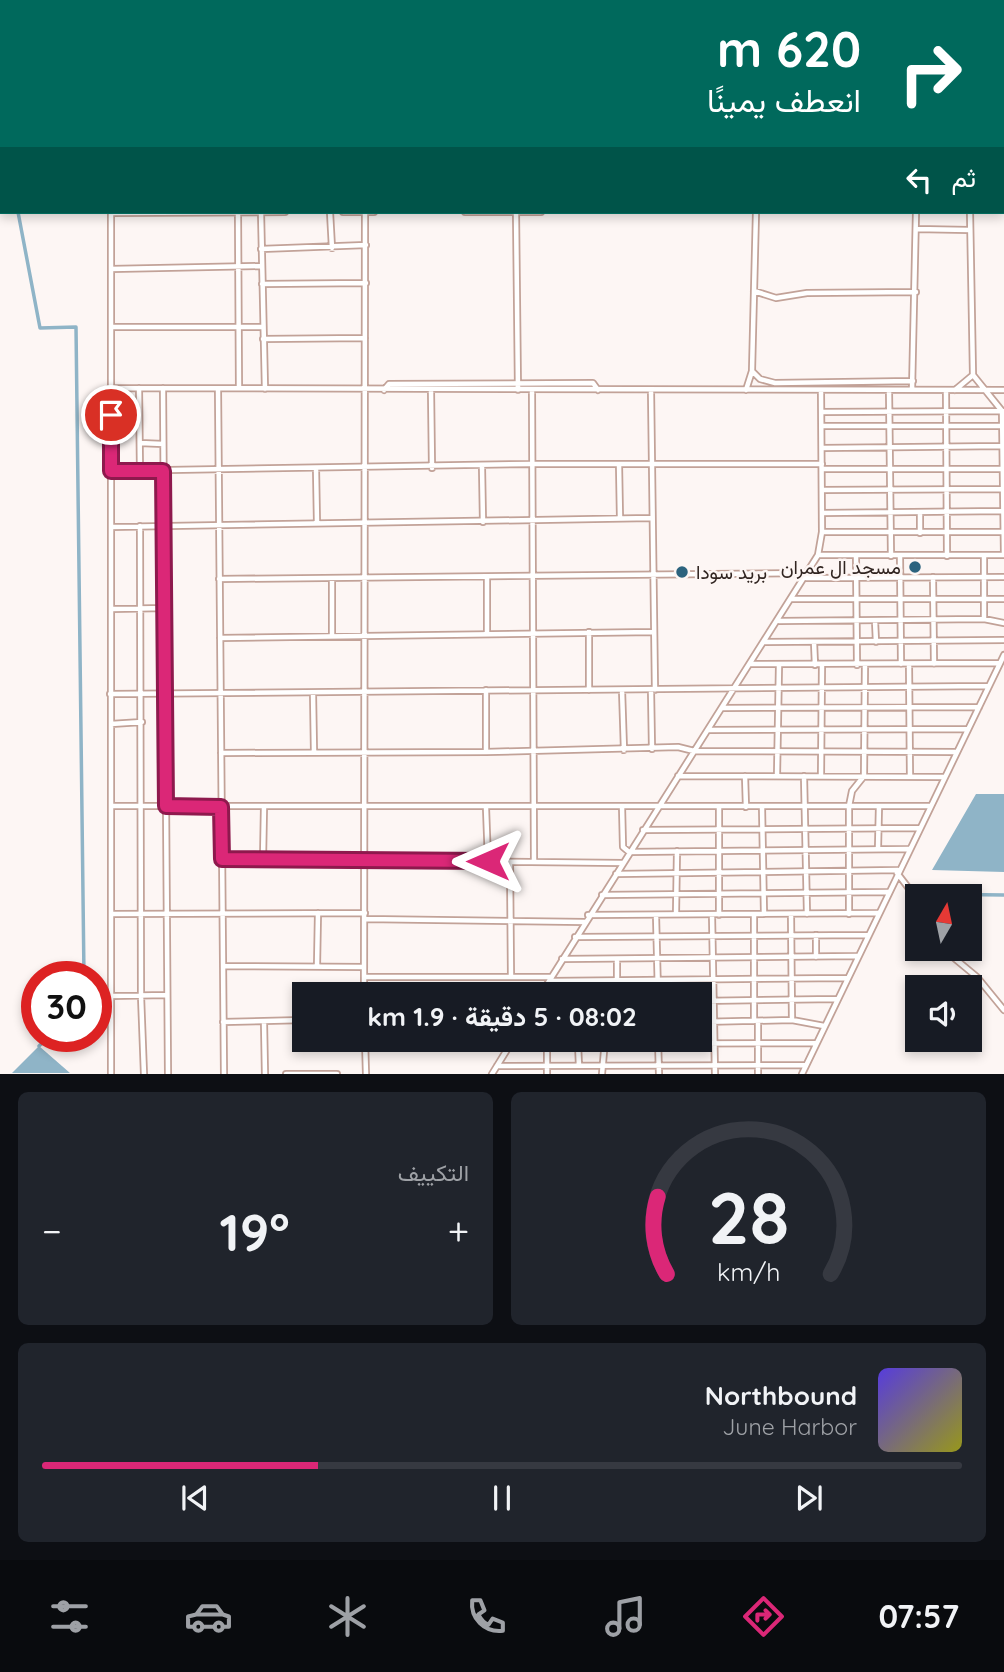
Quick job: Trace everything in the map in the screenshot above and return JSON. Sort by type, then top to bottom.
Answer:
[{"type":"street","points":[[111,214],[111,961]]},
{"type":"street","points":[[238,214],[239,388]]},
{"type":"street","points":[[261,214],[264,389]]},
{"type":"street","points":[[330,214],[332,248]]},
{"type":"street","points":[[365,214],[367,693],[365,982]]},
{"type":"street","points":[[516,214],[518,390]]},
{"type":"street","points":[[746,390],[752,372],[755,214]]},
{"type":"street","points":[[912,390],[916,214]]},
{"type":"street","points":[[818,555],[1004,555],[1003,411],[973,375],[970,214]]},
{"type":"street","points":[[916,229],[969,230]]},
{"type":"street","points":[[261,248],[366,246]]},
{"type":"street","points":[[111,269],[261,266]]},
{"type":"street","points":[[262,284],[366,283]]},
{"type":"street","points":[[753,291],[776,298],[807,293],[916,292]]},
{"type":"street","points":[[112,327],[262,327]]},
{"type":"street","points":[[263,339],[366,338]]},
{"type":"street","points":[[752,372],[760,379],[775,383],[913,381]]},
{"type":"street","points":[[954,390],[973,375]]},
{"type":"street","points":[[384,390],[387,384],[396,383],[593,383],[598,390]]},
{"type":"street","points":[[110,388],[1004,390]]},
{"type":"street","points":[[139,388],[140,471]]},
{"type":"street","points":[[163,388],[168,1073]]},
{"type":"street","points":[[218,389],[224,1073]]},
{"type":"street","points":[[432,390],[432,467]]},
{"type":"street","points":[[532,390],[530,464],[534,862]]},
{"type":"street","points":[[651,390],[654,632],[652,749]]},
{"type":"street","points":[[888,390],[891,556]]},
{"type":"street","points":[[548,982],[588,915],[624,863],[818,555],[822,532],[821,391]]},
{"type":"street","points":[[946,391],[947,556]]},
{"type":"street","points":[[822,412],[1003,411]]},
{"type":"street","points":[[822,426],[1003,426]]},
{"type":"street","points":[[140,443],[163,444]]},
{"type":"street","points":[[822,448],[1003,446]]},
{"type":"street","points":[[111,471],[652,463],[890,470],[1003,469]]},
{"type":"street","points":[[619,464],[620,518]]},
{"type":"street","points":[[316,467],[317,523]]},
{"type":"street","points":[[482,467],[483,522]]},
{"type":"street","points":[[822,490],[1003,489]]},
{"type":"street","points":[[822,513],[1003,511]]},
{"type":"street","points":[[920,512],[920,533]]},
{"type":"street","points":[[111,527],[652,518]]},
{"type":"street","points":[[140,526],[141,996],[144,1073]]},
{"type":"street","points":[[822,532],[1004,532]]},
{"type":"street","points":[[856,556],[857,665]]},
{"type":"street","points":[[900,556],[901,664]]},
{"type":"street","points":[[984,556],[984,619]]},
{"type":"street","points":[[219,579],[807,575],[856,578],[1004,577]]},
{"type":"street","points":[[487,577],[487,633]]},
{"type":"street","points":[[933,577],[934,664]]},
{"type":"street","points":[[332,579],[332,635]]},
{"type":"street","points":[[792,599],[1004,598]]},
{"type":"street","points":[[112,609],[165,608]]},
{"type":"street","points":[[778,621],[984,619],[1004,624]]},
{"type":"street","points":[[875,621],[876,642]]},
{"type":"street","points":[[589,632],[589,690]]},
{"type":"street","points":[[220,638],[654,632]]},
{"type":"street","points":[[764,642],[1004,640]]},
{"type":"street","points":[[814,642],[815,665]]},
{"type":"street","points":[[802,1073],[1004,655]]},
{"type":"street","points":[[750,664],[999,663]]},
{"type":"street","points":[[849,914],[849,806],[852,791],[864,776],[865,664]]},
{"type":"street","points":[[909,664],[910,777]]},
{"type":"street","points":[[777,776],[780,751],[779,665]]},
{"type":"street","points":[[821,775],[822,665]]},
{"type":"street","points":[[110,694],[989,686]]},
{"type":"street","points":[[486,690],[486,752]]},
{"type":"street","points":[[622,690],[624,750]]},
{"type":"street","points":[[313,693],[314,752]]},
{"type":"street","points":[[722,708],[979,707]]},
{"type":"street","points":[[111,724],[142,722]]},
{"type":"street","points":[[707,730],[968,729]]},
{"type":"street","points":[[221,753],[486,752],[678,747],[694,751],[957,752]]},
{"type":"street","points":[[678,776],[945,777]]},
{"type":"street","points":[[745,776],[746,807]]},
{"type":"street","points":[[804,776],[807,914]]},
{"type":"street","points":[[111,806],[931,806]]},
{"type":"street","points":[[622,806],[623,847],[629,852],[909,849]]},
{"type":"street","points":[[878,848],[879,806]]},
{"type":"street","points":[[263,859],[264,807]]},
{"type":"street","points":[[719,807],[719,915]]},
{"type":"street","points":[[762,807],[764,914]]},
{"type":"street","points":[[486,808],[488,861]]},
{"type":"street","points":[[643,830],[920,828]]},
{"type":"street","points":[[676,914],[677,851]]},
{"type":"street","points":[[222,859],[624,863]]},
{"type":"street","points":[[510,862],[511,977]]},
{"type":"street","points":[[615,874],[719,871],[898,872]]},
{"type":"street","points":[[898,872],[906,884]]},
{"type":"street","points":[[601,895],[888,892]]},
{"type":"street","points":[[111,914],[318,913],[584,922]]},
{"type":"street","points":[[317,966],[318,913]]},
{"type":"street","points":[[588,915],[878,913]]},
{"type":"street","points":[[754,914],[754,1000],[758,1073]]},
{"type":"street","points":[[791,914],[792,1020]]},
{"type":"street","points":[[656,915],[657,982]]},
{"type":"street","points":[[712,915],[715,1073]]},
{"type":"street","points":[[575,937],[867,934]]},
{"type":"street","points":[[816,935],[816,957]]},
{"type":"street","points":[[562,959],[857,956]]},
{"type":"street","points":[[617,959],[617,981]]},
{"type":"street","points":[[958,961],[977,977],[1004,1010]]},
{"type":"street","points":[[223,966],[365,967]]},
{"type":"street","points":[[365,978],[511,977],[617,981],[847,978]]},
{"type":"street","points":[[112,996],[167,995]]},
{"type":"street","points":[[714,1001],[837,999]]},
{"type":"street","points":[[223,1022],[292,1020]]},
{"type":"street","points":[[715,1022],[792,1020],[824,1026]]},
{"type":"street","points":[[264,1021],[265,1073]]},
{"type":"street","points":[[712,1044],[816,1043]]},
{"type":"street","points":[[111,1052],[111,1073]]},
{"type":"street","points":[[365,1052],[366,1073]]},
{"type":"street","points":[[492,1073],[506,1052]]},
{"type":"street","points":[[547,1052],[547,1073]]},
{"type":"street","points":[[578,1052],[579,1066]]},
{"type":"street","points":[[603,1073],[604,1052]]},
{"type":"street","points":[[658,1052],[659,1073]]},
{"type":"street","points":[[497,1066],[806,1065]]},
{"type":"street","points":[[286,1073],[337,1073]]},
{"type":"water","points":[[976,794],[1004,794],[1004,872],[932,870]]},
{"type":"water","points":[[33,1052],[46,1052],[70,1073],[12,1073]]},
{"type":"waterway","points":[[18,214],[40,328],[76,327],[84,961]]},
{"type":"waterway","points":[[982,895],[1004,895]]},
{"type":"place","name":"مسجد ال عمران","points":[[915,567]]},
{"type":"place","name":"بريد سودا","points":[[682,572]]},
{"type":"route","points":[[111,415],[111,471],[163,471],[166,806],[221,807],[222,859],[488,861]]}]
